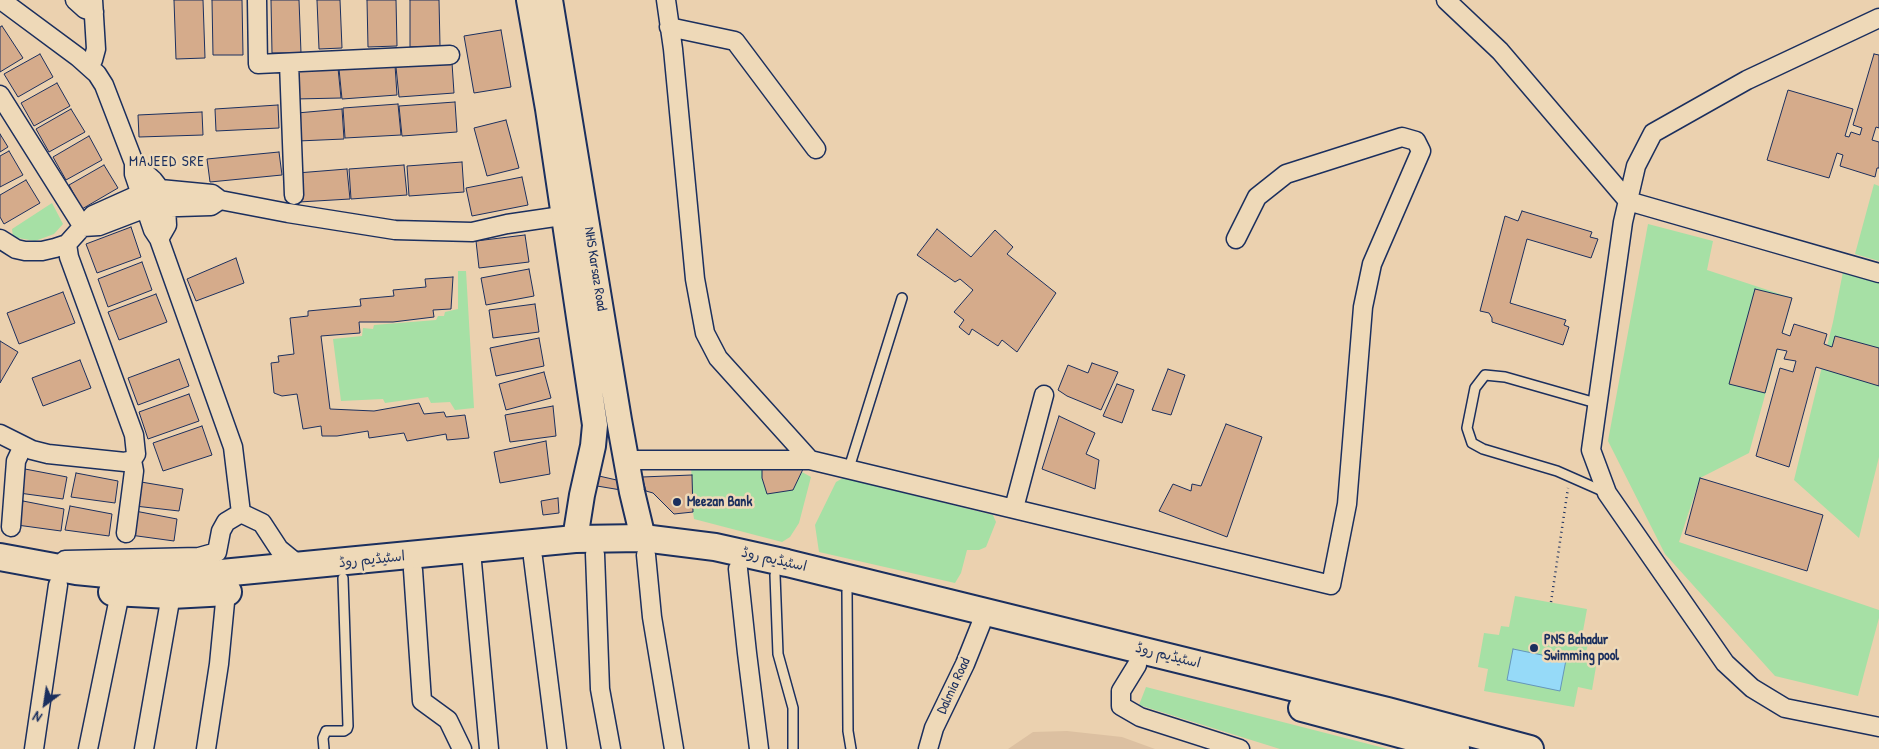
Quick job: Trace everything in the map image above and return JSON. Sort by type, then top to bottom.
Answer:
[{"type":"main road","name":"اسٹیڈیم روڈ","points":[[645,546],[691,559],[847,591],[981,624],[1456,749]]},
{"type":"main road","name":"اسٹیڈیم روڈ","points":[[0,573],[58,585],[120,593],[171,596],[226,592],[472,562],[533,558],[585,547]]},
{"type":"main road","name":"اسٹیڈیم روڈ","points":[[0,557],[35,564],[127,576],[201,576],[585,547],[715,547],[787,562],[1388,711],[1530,749]]},
{"type":"street","points":[[1,0],[89,66],[104,85],[134,164],[134,174],[153,230],[159,239],[233,447],[241,513]]},
{"type":"street","points":[[75,0],[84,9],[94,6],[96,50],[89,66]]},
{"type":"street","points":[[257,0],[258,64],[450,55]]},
{"type":"street","points":[[529,0],[548,109],[575,214],[595,425],[593,446],[582,495],[585,547],[600,689],[611,749]]},
{"type":"street","name":"NHS Karsaz Road","points":[[550,0],[575,214],[619,420],[632,492],[645,546]]},
{"type":"street","points":[[666,0],[695,279],[705,333],[718,358],[810,460]]},
{"type":"street","points":[[1446,0],[1500,51],[1628,201],[1879,273]]},
{"type":"street","points":[[1879,18],[1747,80],[1654,133],[1636,166],[1623,222],[1596,403],[1591,450],[1607,493],[1725,663],[1752,688],[1785,708],[1879,728]]},
{"type":"street","points":[[670,26],[736,41],[816,149]]},
{"type":"street","points":[[289,63],[294,195]]},
{"type":"street","points":[[0,95],[82,227]]},
{"type":"street","points":[[627,460],[810,460],[1331,585],[1347,504],[1363,307],[1372,264],[1421,151],[1416,141],[1402,137],[1286,174],[1257,197],[1236,239]]},
{"type":"street","points":[[134,164],[145,172],[160,189],[166,207],[167,225],[159,239]]},
{"type":"street","points":[[0,239],[16,249],[25,251],[42,251],[67,244],[82,227],[98,226],[144,201],[160,189],[212,194],[220,200],[395,230],[472,232],[507,224],[575,214]]},
{"type":"street","points":[[144,201],[166,207],[211,206],[220,200]]},
{"type":"street","points":[[0,434],[23,446],[48,454],[125,462],[132,460],[136,454],[134,435],[67,244]]},
{"type":"street","points":[[1014,508],[1044,395]]},
{"type":"street","points":[[595,425],[619,420]]},
{"type":"street","points":[[11,527],[16,460],[23,446]]},
{"type":"street","points":[[126,533],[134,466],[132,460]]},
{"type":"street","points":[[35,564],[73,560],[199,557],[217,552],[221,531],[226,522],[241,513]]},
{"type":"street","points":[[241,513],[262,523],[279,549],[302,567]]},
{"type":"street","points":[[645,546],[652,617],[674,749]]},
{"type":"street","points":[[533,558],[558,749]]},
{"type":"street","points":[[472,562],[489,749]]},
{"type":"street","points":[[738,569],[759,749]]},
{"type":"street","points":[[413,570],[422,701],[448,720],[462,749]]},
{"type":"street","points":[[34,749],[58,585]]},
{"type":"street","points":[[206,749],[219,664],[226,592]]},
{"type":"street","points":[[88,749],[120,593]]},
{"type":"street","points":[[144,749],[171,596]]},
{"type":"street","name":"Dalmia Road","points":[[928,749],[934,728],[965,664],[981,624]]},
{"type":"street","points":[[1137,665],[1122,691],[1121,706],[1140,717],[1240,749]]},
{"type":"lane","points":[[849,468],[902,298]]},
{"type":"lane","points":[[1596,403],[1505,377],[1485,375],[1475,388],[1467,428],[1472,442],[1483,449],[1557,471],[1607,493]]},
{"type":"lane","points":[[775,575],[778,654],[792,708],[794,749]]},
{"type":"lane","points":[[324,749],[323,738],[326,731],[344,731],[348,729],[343,578]]},
{"type":"lane","points":[[847,591],[848,730],[851,749]]},
{"type":"path","points":[[1551,602],[1570,477]]},
{"type":"shaded area","points":[[1067,731],[1122,737],[1155,749],[1008,749],[1033,732]]},
{"type":"green space","points":[[1874,184],[1879,186],[1879,261],[1855,254]]},
{"type":"green space","points":[[52,203],[63,224],[54,234],[35,241],[13,237],[12,229]]},
{"type":"green space","points":[[1648,224],[1713,241],[1707,270],[1792,298],[1749,453],[1700,478],[1679,542],[1879,610],[1879,618],[1858,696],[1775,676],[1665,554],[1608,441]]},
{"type":"green space","points":[[458,271],[466,271],[474,408],[455,410],[450,402],[431,403],[428,397],[385,403],[383,399],[341,401],[333,339],[362,336],[363,328],[373,329],[374,325],[436,320],[438,316],[444,316],[445,312],[458,309]]},
{"type":"green space","points":[[1843,272],[1879,282],[1879,457],[1859,538],[1794,480],[1833,322]]},
{"type":"green space","points":[[762,463],[762,478],[767,494],[793,490],[802,472],[811,477],[799,523],[790,537],[782,542],[694,519],[691,464]]},
{"type":"green space","points":[[843,478],[993,515],[996,522],[986,547],[979,550],[967,550],[961,573],[955,583],[819,552],[815,525],[836,482]]},
{"type":"green space","name":"PNS Bahadur Swimming pool","points":[[1515,596],[1587,609],[1581,642],[1588,644],[1586,652],[1598,655],[1592,690],[1578,687],[1574,707],[1484,691],[1488,669],[1478,667],[1484,633],[1499,635],[1501,626],[1509,627]]},
{"type":"green space","points":[[1146,687],[1388,749],[1280,749],[1139,705]]},
{"type":"water","points":[[1513,649],[1566,660],[1560,691],[1507,680]]},
{"type":"building","points":[[174,0],[203,0],[205,58],[176,59]]},
{"type":"building","points":[[212,0],[242,0],[243,55],[213,55]]},
{"type":"building","points":[[271,0],[299,0],[301,53],[272,53]]},
{"type":"building","points":[[317,0],[340,0],[342,48],[319,49]]},
{"type":"building","points":[[367,0],[396,0],[397,46],[368,47]]},
{"type":"building","points":[[410,0],[439,0],[440,46],[410,47]]},
{"type":"building","points":[[2,26],[23,58],[0,72],[0,27]]},
{"type":"building","points":[[501,30],[511,87],[474,93],[464,36]]},
{"type":"building","points":[[40,54],[53,77],[18,97],[4,74]]},
{"type":"building","points":[[1874,54],[1879,55],[1879,128],[1876,127],[1872,140],[1879,142],[1879,168],[1877,168],[1875,177],[1840,166],[1843,155],[1837,153],[1829,178],[1767,160],[1788,90],[1853,109],[1845,136],[1849,137],[1851,132],[1860,135],[1862,128],[1853,125]]},
{"type":"building","points":[[452,63],[454,93],[399,97],[396,67]]},
{"type":"building","points":[[395,65],[397,95],[342,99],[339,69]]},
{"type":"building","points":[[338,68],[341,98],[295,99],[293,72]]},
{"type":"building","points":[[57,83],[70,106],[34,126],[21,103]]},
{"type":"building","points":[[455,102],[457,132],[402,136],[399,106]]},
{"type":"building","points":[[398,104],[401,135],[345,138],[343,108]]},
{"type":"building","points":[[278,105],[279,128],[216,131],[215,109]]},
{"type":"building","points":[[71,109],[85,132],[49,152],[36,129]]},
{"type":"building","points":[[342,109],[344,139],[298,141],[297,113]]},
{"type":"building","points":[[202,112],[203,135],[139,137],[138,115]]},
{"type":"building","points":[[506,120],[519,168],[487,176],[474,128]]},
{"type":"building","points":[[0,134],[8,147],[0,152]]},
{"type":"building","points":[[89,136],[102,160],[66,180],[53,157]]},
{"type":"building","points":[[9,151],[23,175],[0,187],[0,156]]},
{"type":"building","points":[[279,152],[282,175],[210,182],[207,159]]},
{"type":"building","points":[[462,162],[464,192],[409,196],[407,166]]},
{"type":"building","points":[[104,165],[118,188],[82,209],[69,185]]},
{"type":"building","points":[[404,165],[407,195],[351,199],[349,169]]},
{"type":"building","points":[[347,169],[350,199],[299,202],[297,173]]},
{"type":"building","points":[[522,177],[528,205],[472,216],[466,188]]},
{"type":"building","points":[[26,180],[40,203],[4,224],[0,217],[0,195]]},
{"type":"building","points":[[1522,211],[1592,232],[1590,237],[1598,239],[1591,258],[1527,239],[1510,303],[1566,320],[1564,325],[1569,327],[1563,345],[1492,322],[1489,313],[1480,311],[1505,216],[1518,221]]},
{"type":"building","points":[[131,227],[141,257],[97,273],[86,244]]},
{"type":"building","points":[[937,229],[971,257],[995,230],[1013,247],[1007,254],[1056,293],[1017,352],[1002,340],[998,346],[972,329],[969,335],[959,327],[964,320],[954,312],[973,290],[960,279],[955,282],[917,255]]},
{"type":"building","points":[[525,235],[529,262],[479,268],[476,241]]},
{"type":"building","points":[[236,258],[244,283],[196,301],[187,279]]},
{"type":"building","points":[[142,262],[152,290],[108,307],[98,279]]},
{"type":"building","points":[[529,269],[534,296],[486,305],[481,278]]},
{"type":"building","points":[[453,277],[451,309],[433,310],[434,317],[393,322],[359,322],[360,333],[321,336],[330,409],[374,411],[419,403],[424,414],[444,412],[446,417],[465,415],[469,438],[447,440],[446,434],[407,441],[404,433],[369,438],[368,431],[337,436],[322,436],[321,426],[303,429],[297,394],[282,396],[274,393],[271,363],[279,362],[278,356],[294,354],[290,318],[308,316],[308,311],[361,306],[360,299],[394,296],[393,290],[426,287],[425,279]]},
{"type":"building","points":[[1755,289],[1792,298],[1782,333],[1790,336],[1794,324],[1827,334],[1824,344],[1832,347],[1835,336],[1879,348],[1879,386],[1816,367],[1789,467],[1756,456],[1780,368],[1793,372],[1796,361],[1784,359],[1787,351],[1777,349],[1765,393],[1729,384]]},
{"type":"building","points":[[63,292],[75,323],[19,344],[7,313]]},
{"type":"building","points":[[156,294],[167,322],[119,340],[108,312]]},
{"type":"building","points":[[535,304],[539,332],[493,338],[489,310]]},
{"type":"building","points":[[539,338],[544,366],[496,376],[490,348]]},
{"type":"building","points":[[0,341],[18,352],[0,383]]},
{"type":"building","points":[[179,359],[189,386],[138,405],[128,378]]},
{"type":"building","points":[[80,360],[91,388],[43,406],[32,378]]},
{"type":"building","points":[[1092,363],[1118,372],[1101,410],[1067,396],[1058,390],[1068,365],[1088,373]]},
{"type":"building","points":[[1168,369],[1185,375],[1171,415],[1152,410]]},
{"type":"building","points":[[544,372],[551,398],[506,410],[499,384]]},
{"type":"building","points":[[1117,384],[1134,390],[1122,423],[1103,416]]},
{"type":"building","points":[[189,394],[199,421],[148,439],[139,412]]},
{"type":"building","points":[[553,406],[556,436],[510,442],[505,415]]},
{"type":"building","points":[[1059,416],[1095,433],[1086,454],[1099,460],[1095,489],[1042,469]]},
{"type":"building","points":[[1226,424],[1262,437],[1227,537],[1159,511],[1173,484],[1191,491],[1192,484],[1201,486]]},
{"type":"building","points":[[202,426],[212,455],[163,471],[153,443]]},
{"type":"building","points":[[546,441],[550,474],[500,483],[494,452]]},
{"type":"building","points":[[762,463],[804,467],[793,490],[767,494],[762,478]]},
{"type":"building","points":[[25,469],[67,477],[63,499],[19,493]]},
{"type":"building","points":[[76,473],[118,481],[115,503],[71,497]]},
{"type":"building","name":"Meezan Bank","points":[[692,475],[693,512],[674,514],[653,493],[646,491],[642,477]]},
{"type":"building","points":[[599,476],[621,481],[621,490],[597,486]]},
{"type":"building","points":[[1700,478],[1823,515],[1807,571],[1685,534]]},
{"type":"building","points":[[141,482],[183,489],[179,511],[135,506]]},
{"type":"building","points":[[558,498],[559,513],[543,515],[541,501]]},
{"type":"building","points":[[23,501],[64,509],[61,531],[17,525]]},
{"type":"building","points":[[70,506],[112,514],[109,536],[65,530]]},
{"type":"building","points":[[135,511],[177,519],[174,541],[130,535]]},
{"type":"place","name":"Meezan Bank","points":[[677,502]]},
{"type":"place","name":"PNS Bahadur Swimming pool","points":[[1534,648]]},
{"type":"district","name":"MAJEED SRE","points":[[167,162]]}]
